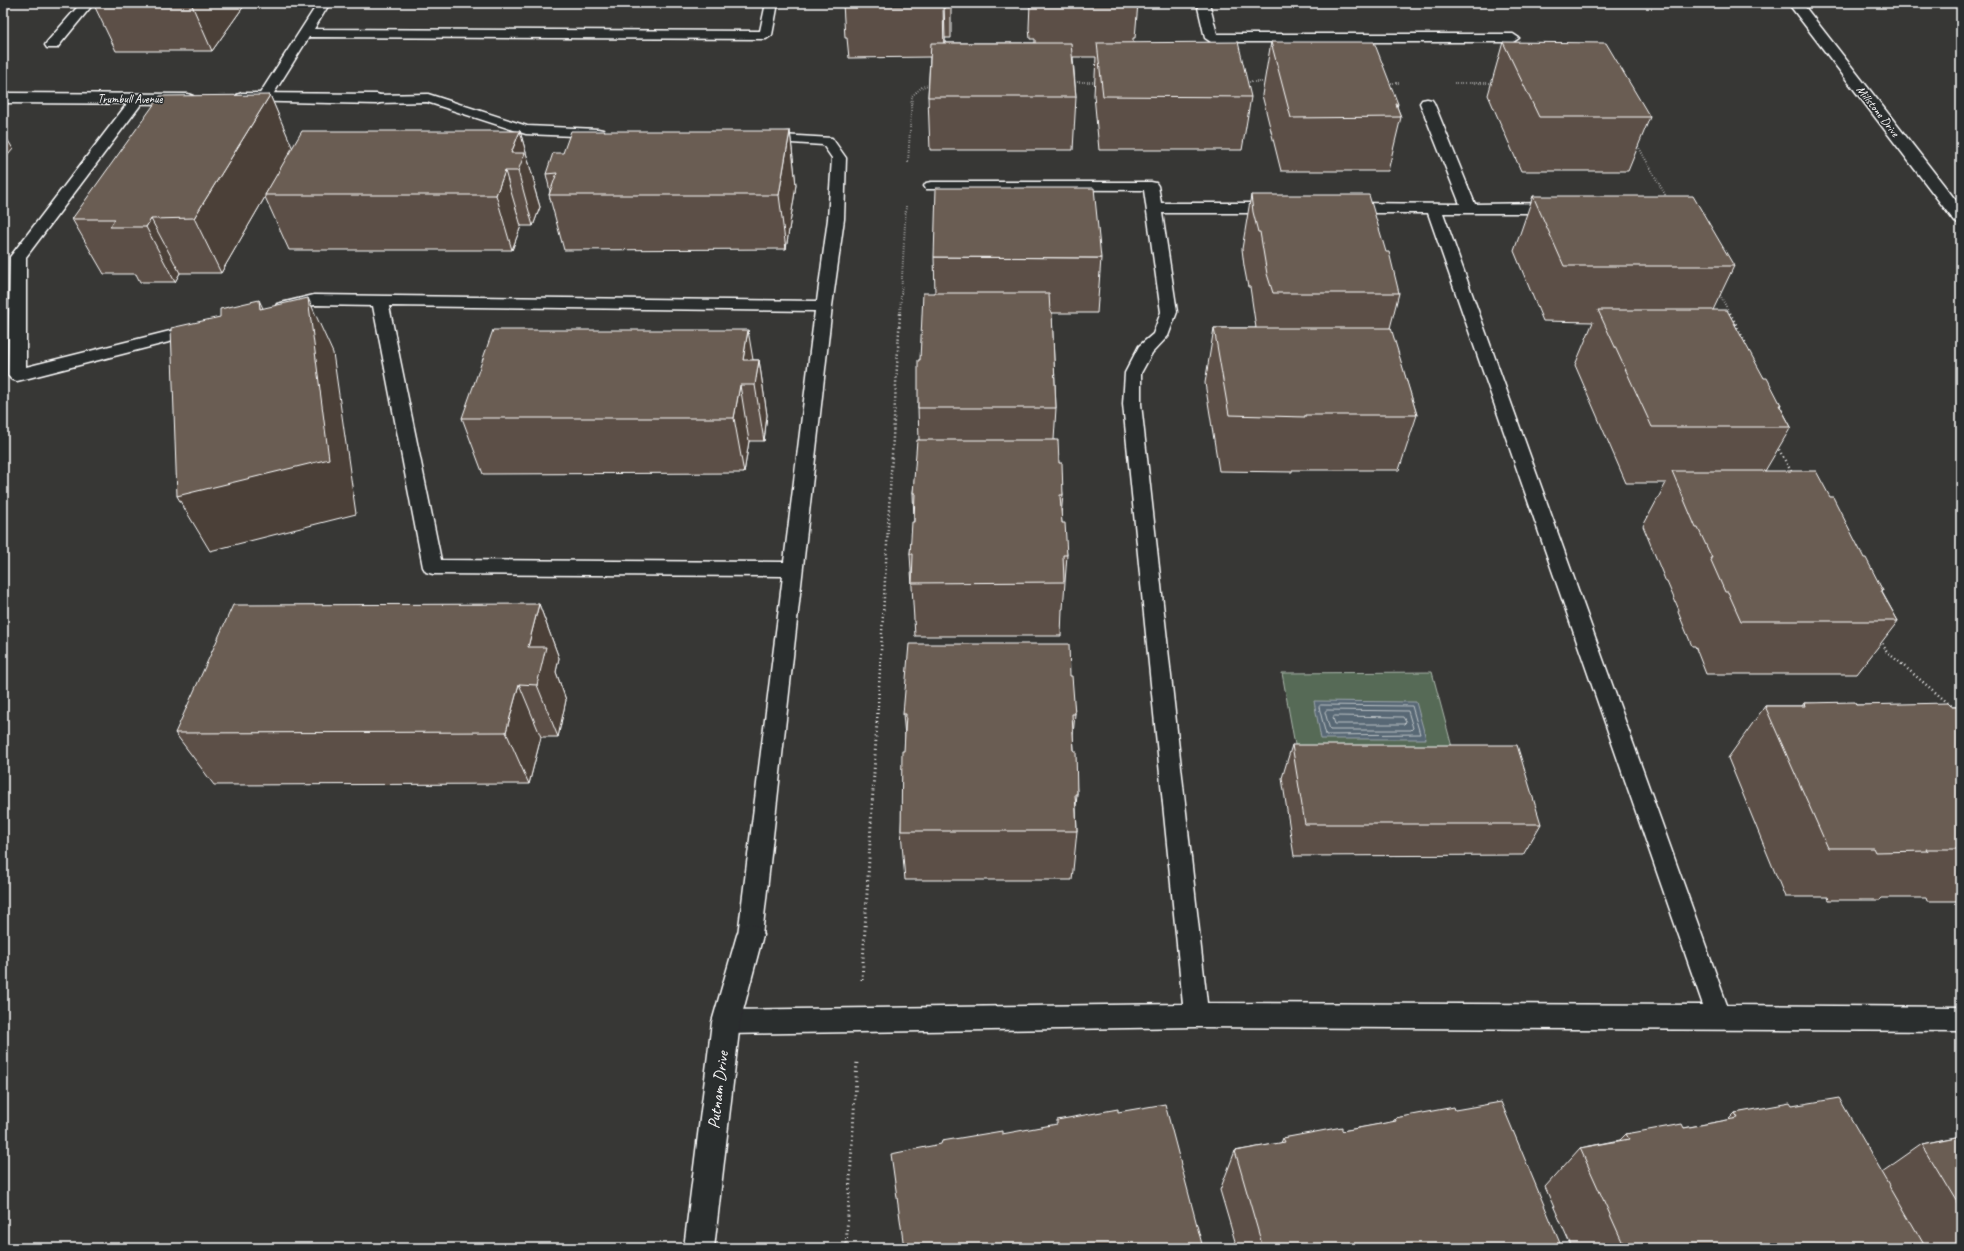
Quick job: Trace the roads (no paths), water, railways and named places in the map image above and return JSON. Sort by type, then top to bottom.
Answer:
[{"type":"street","name":"Millstone Drive","points":[[1795,3],[1961,218]]},
{"type":"street","name":"Trumbull Avenue","points":[[3,98],[201,99]]},
{"type":"street","points":[[225,98],[377,99]]},
{"type":"street","name":"Putnam Drive","points":[[698,1248],[726,1022],[750,935]]},
{"type":"lane","points":[[52,45],[88,3]]},
{"type":"lane","points":[[264,98],[324,3]]},
{"type":"lane","points":[[305,33],[766,35],[772,3]]},
{"type":"lane","points":[[1203,3],[1211,38],[1513,38]]},
{"type":"lane","points":[[377,99],[428,98],[526,130],[612,133]]},
{"type":"lane","points":[[138,99],[18,257],[17,375],[215,325]]},
{"type":"lane","points":[[1427,103],[1468,209]]},
{"type":"lane","points":[[750,935],[792,569],[836,219],[839,158],[827,141],[752,138]]},
{"type":"lane","points":[[931,186],[1151,186],[1169,312],[1160,336],[1145,350],[1133,373],[1132,404],[1196,1015]]},
{"type":"lane","points":[[1154,208],[1298,208]]},
{"type":"lane","points":[[1330,208],[1572,208]]},
{"type":"lane","points":[[1434,209],[1719,1018]]},
{"type":"lane","points":[[268,312],[314,300],[824,306]]},
{"type":"lane","points":[[380,301],[433,567],[792,569]]},
{"type":"lane","points":[[726,1022],[1196,1015],[1961,1019]]},
{"type":"water","points":[[1314,701],[1416,702],[1426,739],[1321,739]]}]
